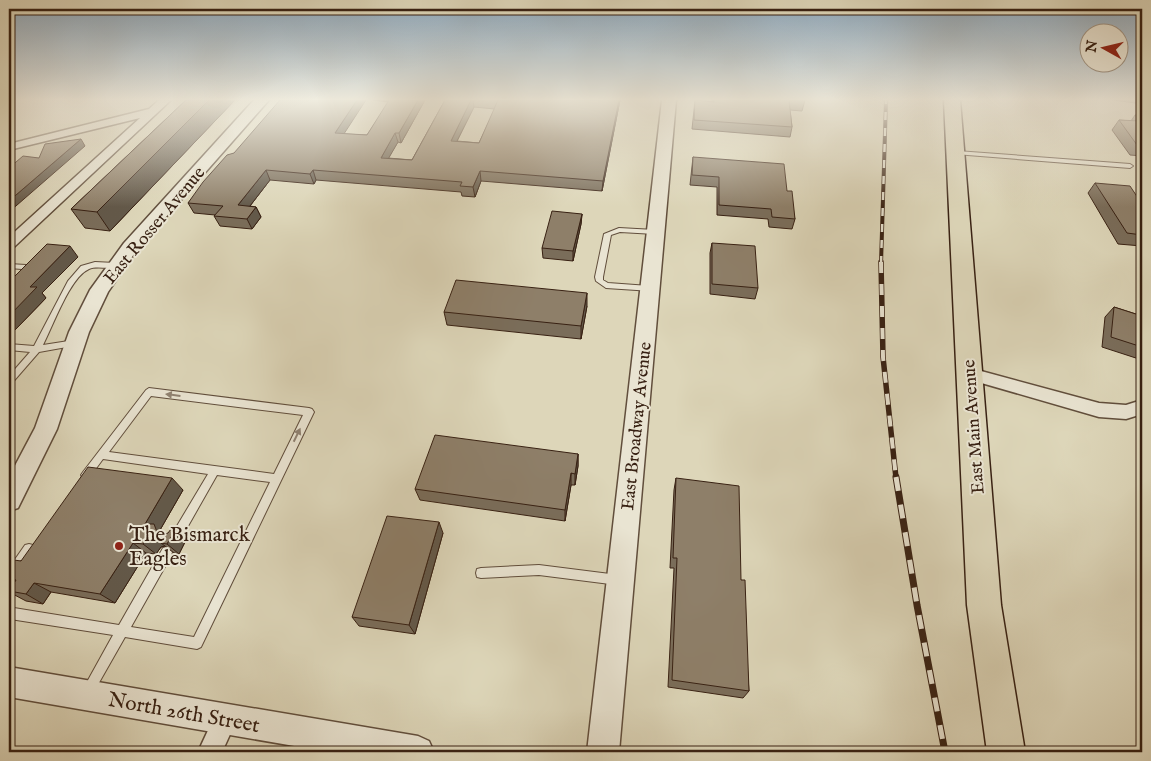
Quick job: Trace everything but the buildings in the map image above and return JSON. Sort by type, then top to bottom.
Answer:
[{"type":"main road","name":"East Main Avenue","points":[[955,136],[984,605],[1006,752]]},
{"type":"street","points":[[9,147],[55,136]]},
{"type":"street","points":[[9,244],[127,136]]},
{"type":"street","name":"East Rosser Avenue","points":[[10,495],[46,429],[76,343],[92,304],[115,265],[230,136]]},
{"type":"street","name":"East Broadway Avenue","points":[[603,752],[665,136]]},
{"type":"street","points":[[970,374],[1099,410],[1126,412],[1142,407]]},
{"type":"street","name":"North 26th Street","points":[[9,682],[418,752]]},
{"type":"street","points":[[210,752],[225,719]]},
{"type":"lane","points":[[957,153],[1130,166]]},
{"type":"lane","points":[[649,289],[606,285],[600,282],[599,277],[608,234],[619,230],[655,232]]},
{"type":"lane","points":[[9,381],[36,349],[66,292],[80,272],[85,267],[94,265],[115,265]]},
{"type":"lane","points":[[9,266],[26,267],[25,273],[9,289]]},
{"type":"lane","points":[[9,347],[36,349],[76,343]]},
{"type":"lane","points":[[9,610],[10,614],[197,643],[309,412],[149,392],[78,485]]},
{"type":"lane","points":[[101,455],[214,472],[277,479]]},
{"type":"lane","points":[[175,539],[214,472]]},
{"type":"lane","points":[[9,577],[38,538]]},
{"type":"lane","points":[[86,695],[167,552]]},
{"type":"lane","points":[[481,573],[539,570],[620,580]]},
{"type":"railway","points":[[881,263],[885,136]]},
{"type":"railway","points":[[881,263],[883,357],[896,478]]},
{"type":"railway","points":[[896,477],[917,605],[945,752]]},
{"type":"place","name":"The Bismarck Eagles","points":[[119,546]]}]
